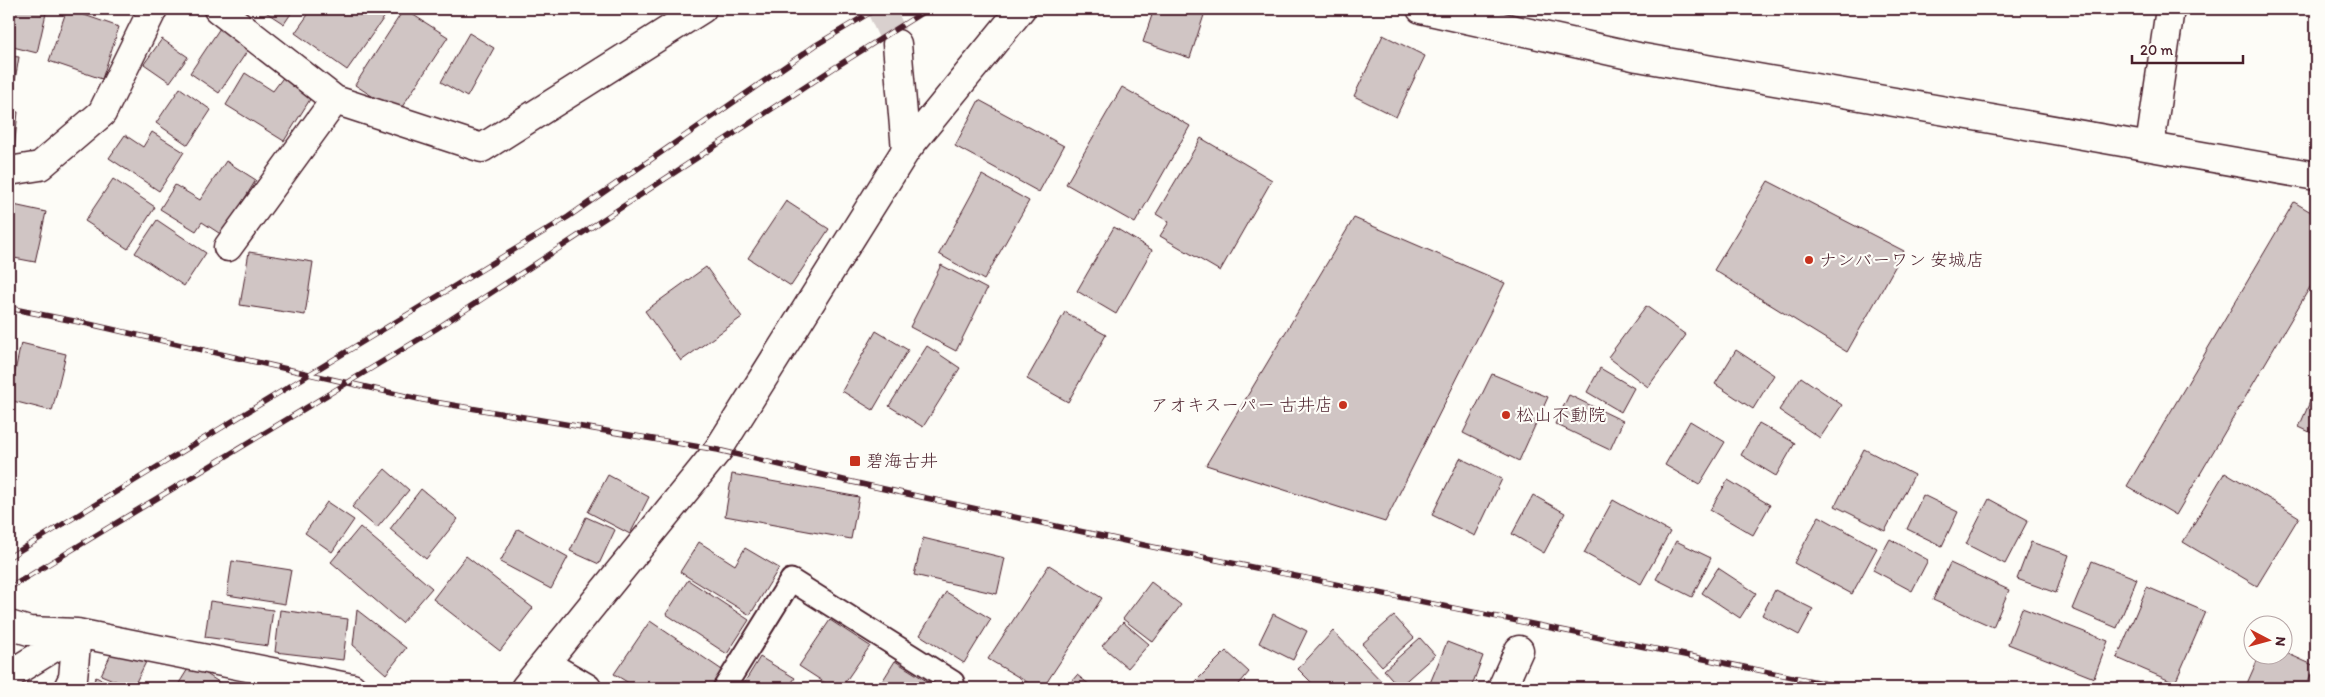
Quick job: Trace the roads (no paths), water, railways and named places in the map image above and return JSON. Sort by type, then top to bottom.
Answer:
[{"type":"street","points":[[9,170],[40,166],[102,113],[153,9]]},
{"type":"street","points":[[218,9],[335,100],[482,148],[702,9]]},
{"type":"street","points":[[525,688],[718,450],[906,150],[1021,9]]},
{"type":"street","points":[[1421,9],[1638,57],[2316,176]]},
{"type":"street","points":[[2150,146],[2170,9]]},
{"type":"street","points":[[896,44],[906,150]]},
{"type":"street","points":[[228,247],[335,100]]},
{"type":"street","points":[[9,625],[29,631],[77,633],[352,688]]},
{"type":"street","points":[[9,675],[77,633]]},
{"type":"street","points":[[68,688],[73,678],[77,633]]},
{"type":"street","points":[[1502,688],[1519,650]]},
{"type":"street","points":[[546,664],[587,688]]},
{"type":"lane","points":[[724,688],[791,580],[953,682],[949,688]]},
{"type":"tunnel","points":[[881,9],[897,44]]},
{"type":"railway","points":[[9,557],[568,217],[816,45],[876,9]]},
{"type":"railway","points":[[9,588],[436,329],[834,68],[928,9]]},
{"type":"railway","points":[[9,308],[89,324],[423,400],[718,450],[852,482],[1153,547],[1847,688]]},
{"type":"place","name":"ナンバーワン 安城店","points":[[1809,260]]},
{"type":"place","name":"アオキスーパー 古井店","points":[[1343,405]]},
{"type":"place","name":"松山不動院","points":[[1506,415]]},
{"type":"place","name":"碧海古井","points":[[855,461]]}]
